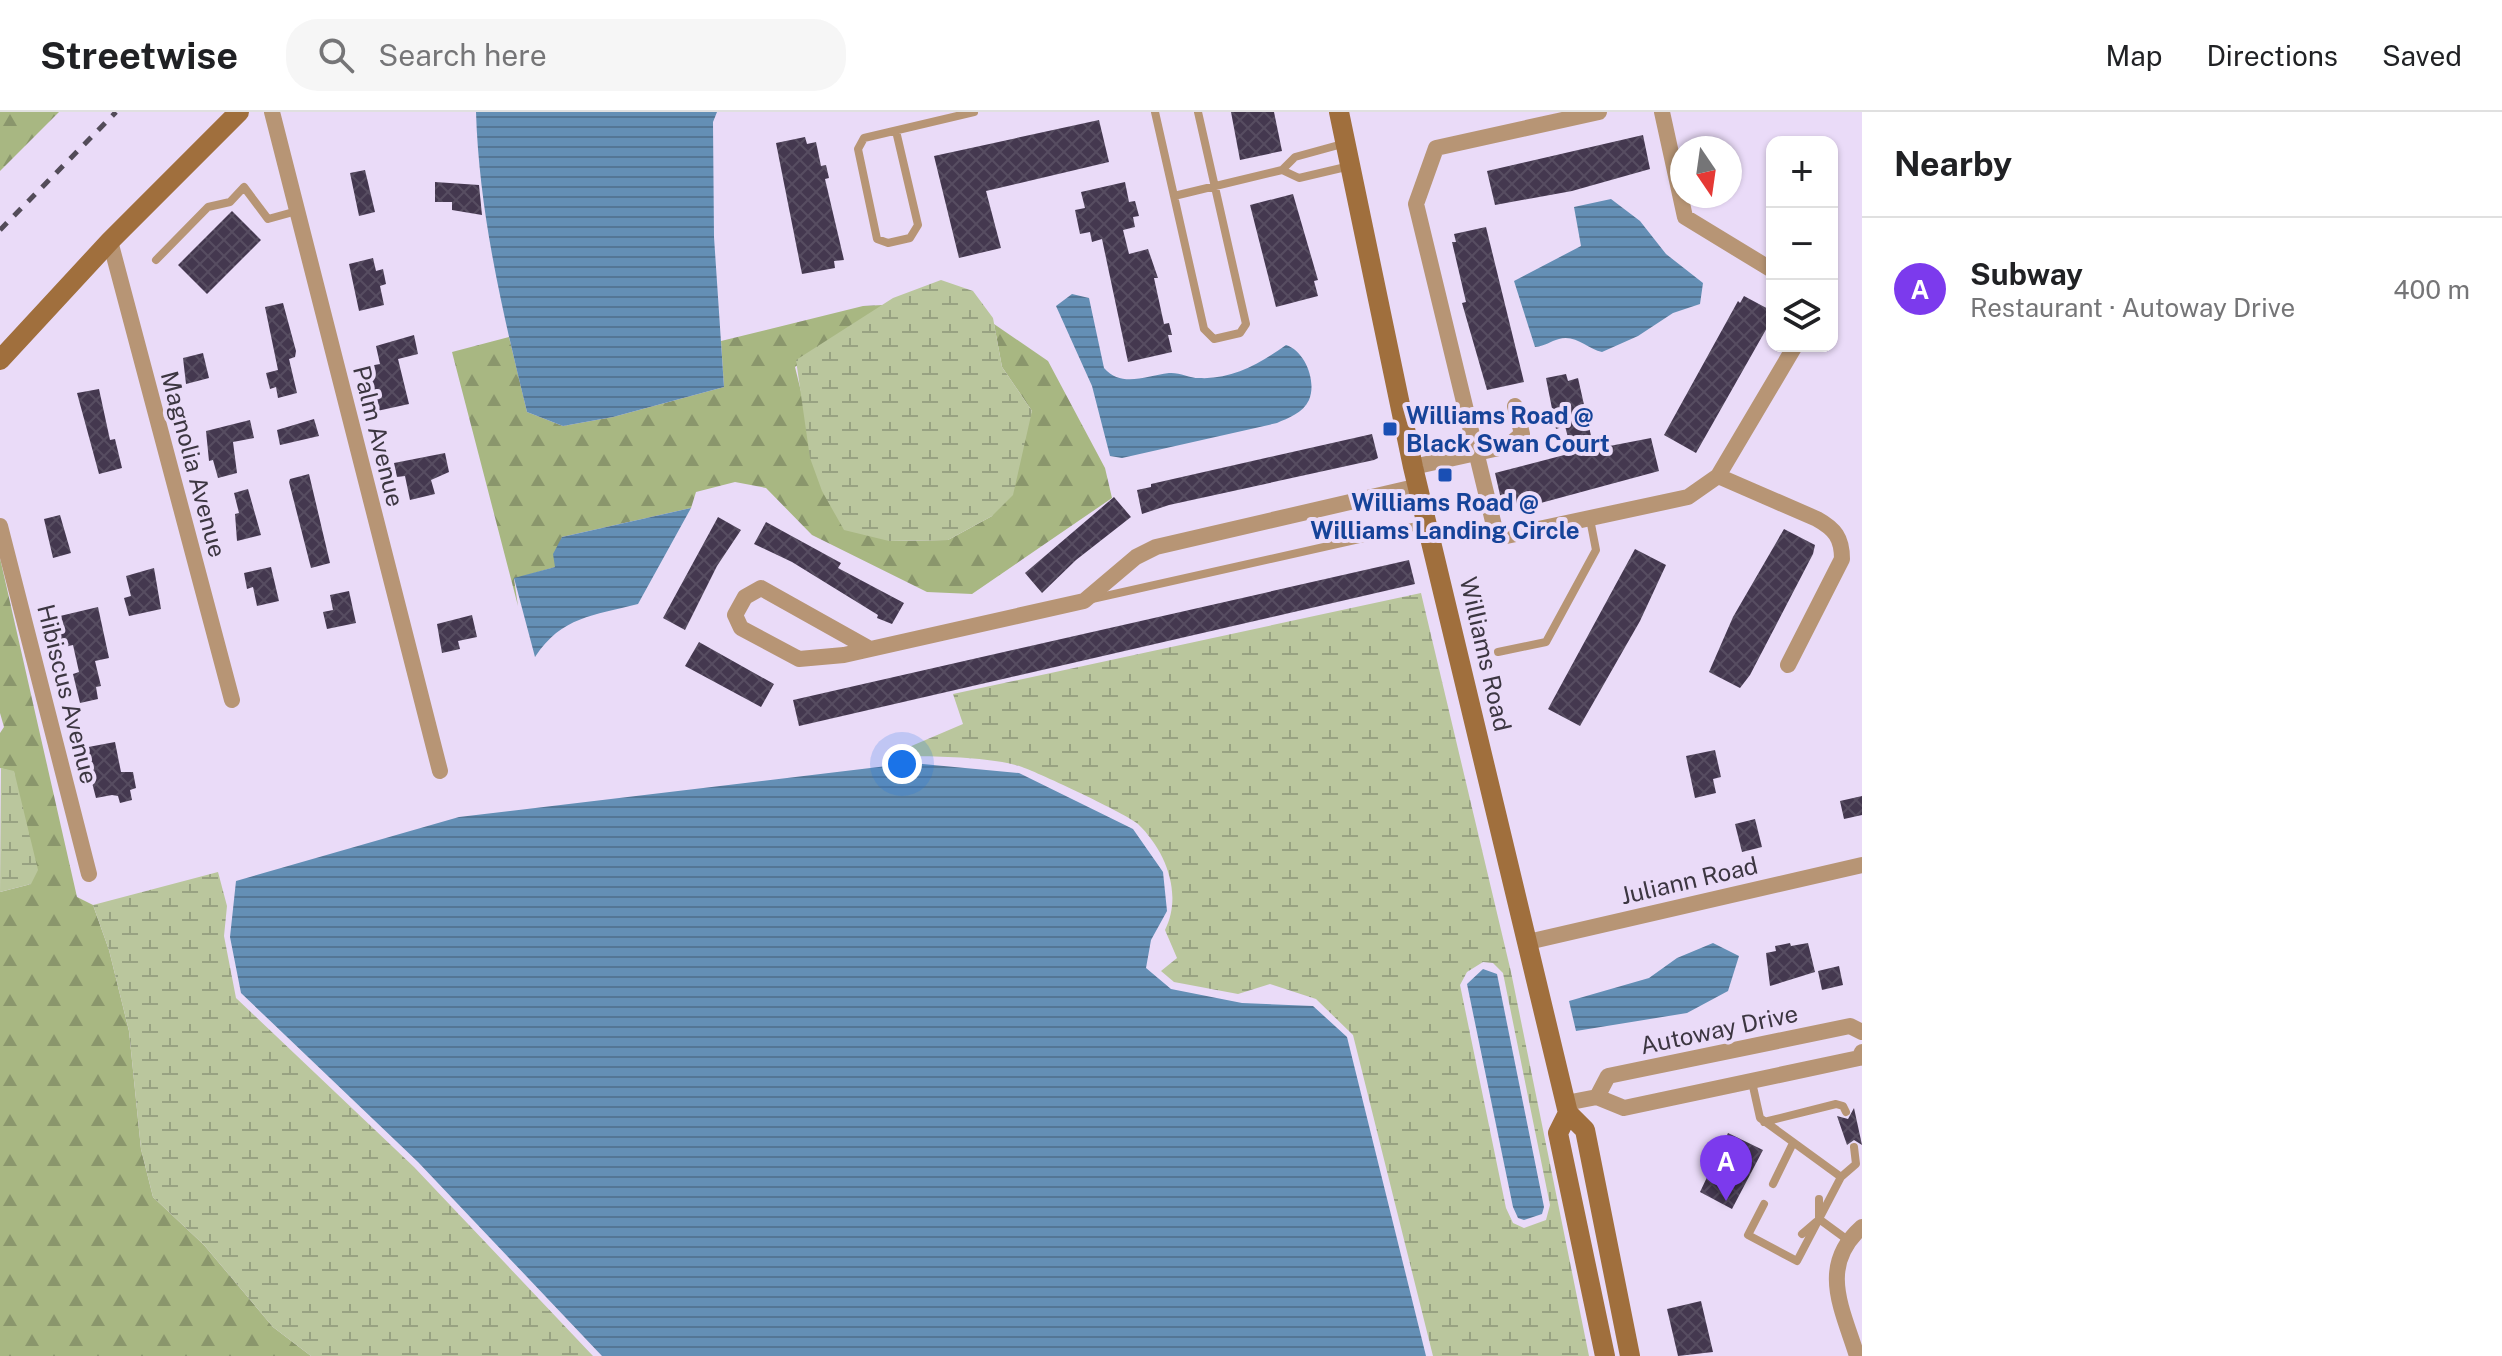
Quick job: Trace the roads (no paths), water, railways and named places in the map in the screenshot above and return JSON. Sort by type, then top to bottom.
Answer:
[{"type":"street","points":[[0,360],[110,241],[239,112]]},
{"type":"street","name":"Palm Avenue","points":[[272,112],[440,771]]},
{"type":"street","name":"Williams Road","points":[[1339,112],[1416,476],[1567,1108],[1585,1130],[1630,1356]]},
{"type":"street","points":[[1599,112],[1436,148],[1416,204],[1497,538],[1688,497],[1718,476],[1791,352]]},
{"type":"street","points":[[1662,112],[1685,217],[1766,266]]},
{"type":"street","name":"Magnolia Avenue","points":[[110,241],[232,700]]},
{"type":"street","points":[[870,649],[761,588],[745,597],[735,615],[741,628],[799,659],[870,649],[1084,601],[1136,557],[1156,547],[1416,476],[1516,441],[1522,434],[1515,406]]},
{"type":"street","points":[[1718,476],[1817,519],[1833,528],[1839,539],[1842,559],[1788,665]]},
{"type":"street","name":"Hibiscus Avenue","points":[[0,526],[89,874]]},
{"type":"street","name":"Juliann Road","points":[[1528,942],[1862,865]]},
{"type":"street","name":"Autoway Drive","points":[[1597,1097],[1608,1076],[1850,1026],[1862,1032]]},
{"type":"street","points":[[1567,1108],[1597,1097],[1624,1108],[1859,1058],[1862,1052]]},
{"type":"street","name":"Williams Road","points":[[1567,1108],[1558,1133],[1605,1356]]},
{"type":"street","points":[[1857,1356],[1836,1285],[1838,1254],[1862,1227]]},
{"type":"lane","points":[[896,131],[918,225],[910,238],[888,243],[877,239],[858,149],[864,138],[974,112]]},
{"type":"lane","points":[[1155,112],[1204,329],[1214,339],[1240,333],[1246,324],[1198,112]]},
{"type":"lane","points":[[1174,196],[1282,170],[1295,157],[1347,143]]},
{"type":"lane","points":[[1282,170],[1299,178],[1352,165]]},
{"type":"lane","points":[[156,260],[208,207],[230,202],[244,187],[268,219],[297,211]]},
{"type":"lane","points":[[1498,652],[1546,642],[1596,550],[1590,518]]},
{"type":"lane","points":[[1084,601],[1429,523]]},
{"type":"lane","points":[[1751,1081],[1764,1122],[1841,1177]]},
{"type":"lane","points":[[1764,1122],[1836,1104],[1843,1106],[1846,1112]]},
{"type":"lane","points":[[1787,1183],[1775,1181],[1793,1143]]},
{"type":"lane","points":[[1769,1218],[1761,1208],[1748,1235],[1797,1261],[1841,1177],[1856,1164],[1854,1147]]},
{"type":"lane","points":[[1802,1234],[1819,1219],[1819,1199]]},
{"type":"lane","points":[[1819,1219],[1849,1241]]},
{"type":"water","points":[[476,112],[717,112],[713,122],[714,237],[724,387],[613,417],[563,426],[527,412],[487,225]]},
{"type":"water","points":[[1611,199],[1640,221],[1666,254],[1703,283],[1700,304],[1673,313],[1638,336],[1602,352],[1565,338],[1535,347],[1514,281],[1581,246],[1574,207]]},
{"type":"water","points":[[1072,294],[1089,298],[1104,368],[1118,378],[1134,379],[1173,373],[1199,378],[1223,376],[1256,364],[1286,345],[1299,353],[1308,368],[1311,384],[1309,400],[1299,412],[1277,423],[1122,458],[1110,456],[1092,386],[1056,306]]},
{"type":"water","points":[[691,508],[638,604],[568,625],[545,643],[535,657],[514,578],[555,567],[553,554],[562,537]]},
{"type":"water","points":[[912,763],[1019,773],[1133,829],[1163,872],[1167,911],[1151,940],[1146,968],[1171,989],[1242,1003],[1313,1006],[1347,1037],[1426,1356],[602,1356],[418,1162],[241,993],[230,937],[236,881],[459,817]]},
{"type":"water","points":[[1713,943],[1739,956],[1728,991],[1687,1013],[1576,1031],[1569,1001],[1649,978],[1677,958]]},
{"type":"water","points":[[1483,969],[1497,974],[1544,1207],[1542,1214],[1524,1220],[1518,1218],[1513,1207],[1467,984]]},
{"type":"railway","points":[[0,230],[116,112]]},
{"type":"place","name":"Williams Road @ Black Swan Court","points":[[1390,429]]},
{"type":"place","name":"Williams Road @ Williams Landing Circle","points":[[1445,475]]},
{"type":"place","name":"Subway","points":[[1726,1201]]}]
